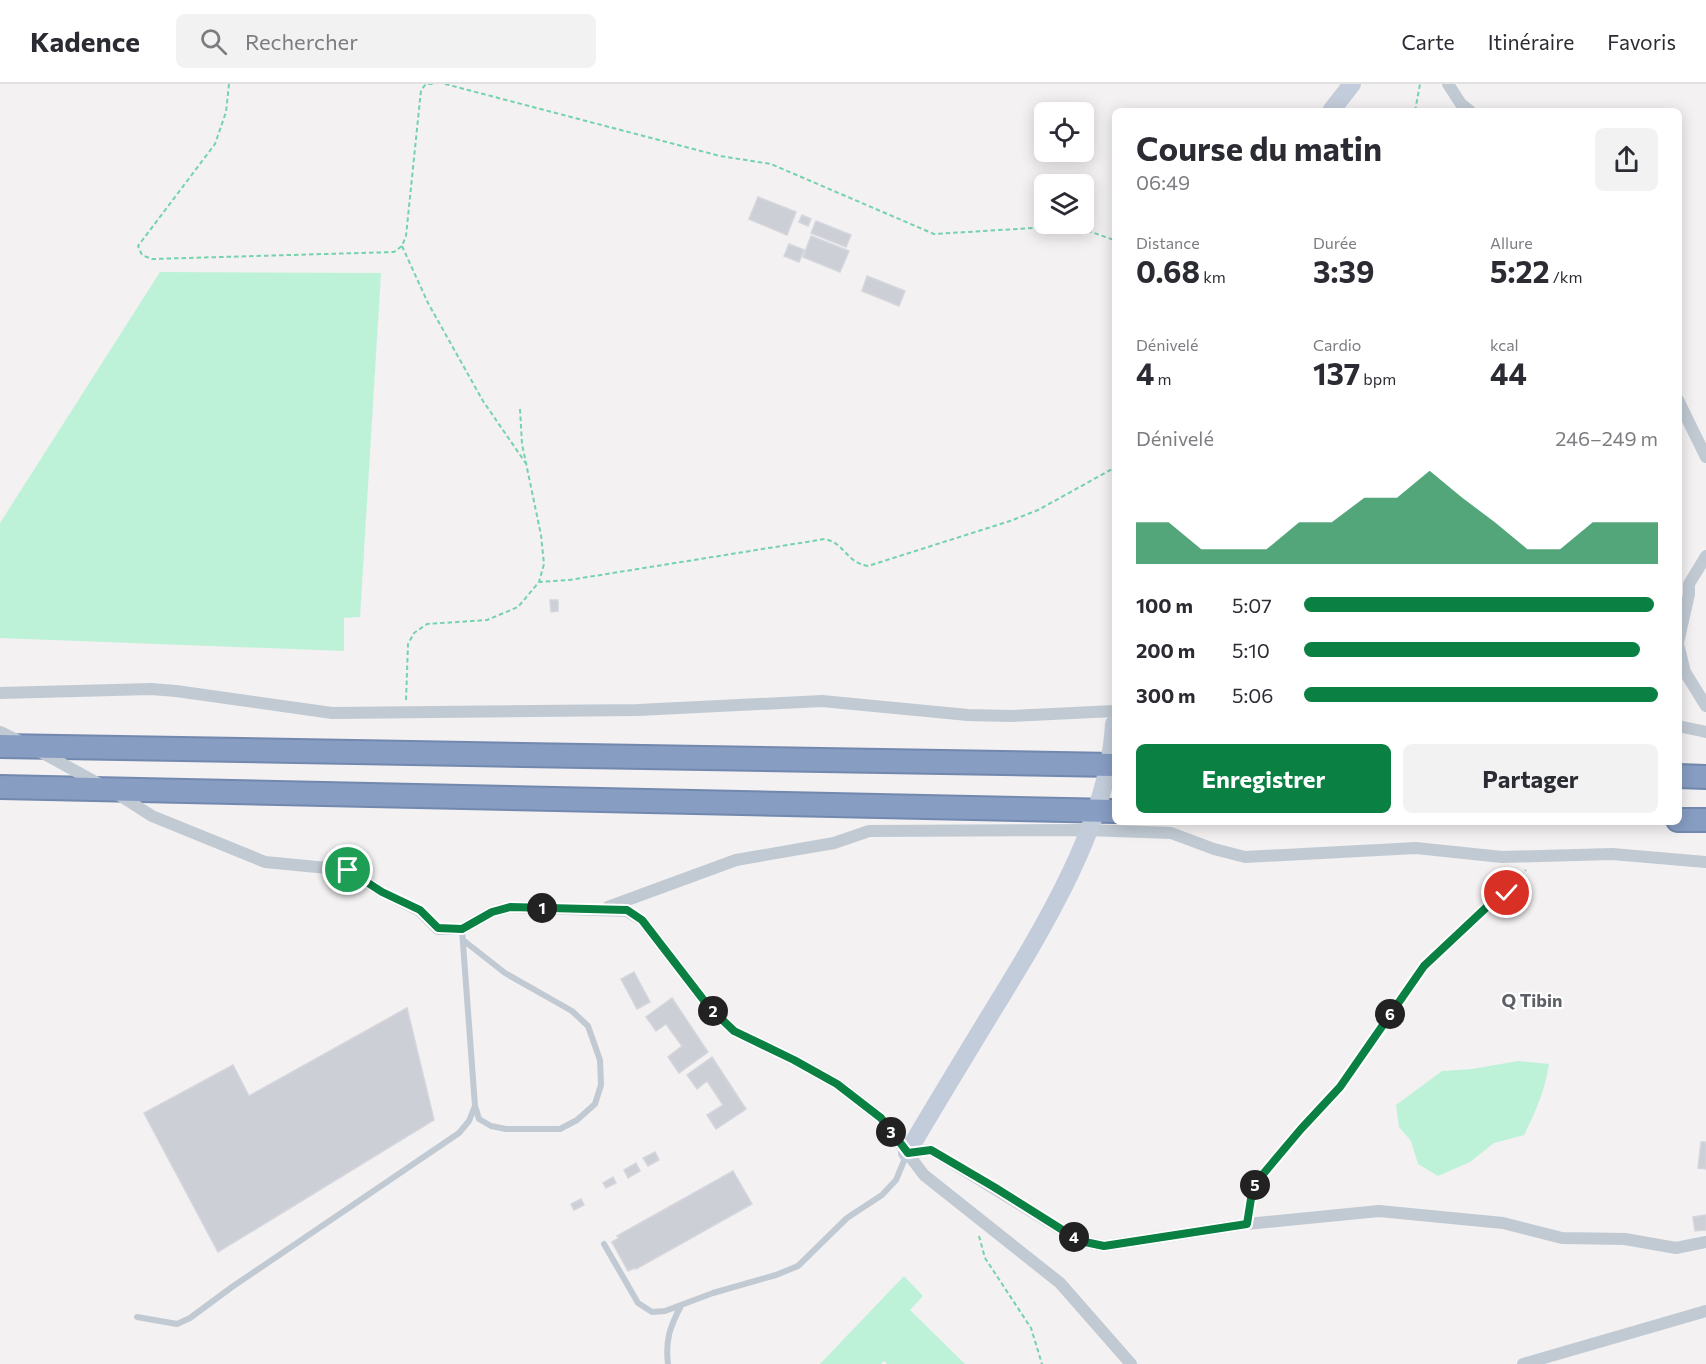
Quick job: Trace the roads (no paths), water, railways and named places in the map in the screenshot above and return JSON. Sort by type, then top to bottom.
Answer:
[{"type":"highway","points":[[0,746],[1112,765]]},
{"type":"highway","points":[[1682,776],[1706,777]]},
{"type":"highway","points":[[0,787],[1099,818]]},
{"type":"highway","points":[[1682,820],[1706,820]]},
{"type":"street","points":[[1333,108],[1352,84]]},
{"type":"street","points":[[1448,84],[1466,108]]},
{"type":"street","points":[[1682,408],[1706,457]]},
{"type":"street","points":[[1682,626],[1689,584],[1706,556]]},
{"type":"street","points":[[1682,663],[1684,672],[1706,706]]},
{"type":"street","points":[[0,693],[151,689],[332,713],[638,710],[822,701],[968,715],[1011,716],[1112,711]]},
{"type":"street","points":[[1682,727],[1706,732]]},
{"type":"street","points":[[0,732],[109,789],[152,816],[265,862],[348,870],[382,892],[420,910],[438,928],[462,935],[492,912],[510,907],[627,910],[642,920],[709,1007],[734,1031],[837,1084],[881,1118],[924,1176],[1060,1282],[1131,1364]]},
{"type":"street","points":[[908,1153],[1042,931],[1099,818],[1112,765]]},
{"type":"street","points":[[601,910],[736,860],[834,843],[869,831],[1099,818]]},
{"type":"street","points":[[1133,825],[1171,833],[1214,849],[1245,857],[1416,848],[1502,857],[1612,854],[1706,862]]},
{"type":"street","points":[[908,1153],[931,1150],[1080,1241],[1104,1246],[1247,1224],[1378,1211],[1503,1223],[1563,1238],[1625,1239],[1676,1248],[1706,1242]]},
{"type":"street","points":[[1523,1364],[1706,1311]]},
{"type":"lane","points":[[462,935],[505,973],[572,1011],[588,1026],[600,1060],[602,1085],[596,1104],[577,1120],[560,1129],[506,1129],[491,1126],[479,1119],[475,1106],[462,935]]},
{"type":"lane","points":[[137,1317],[177,1324],[190,1318],[459,1133],[469,1121],[475,1106]]},
{"type":"lane","points":[[604,1244],[638,1303],[652,1312],[665,1311],[798,1266],[848,1218],[882,1195],[896,1180],[908,1153]]},
{"type":"lane","points":[[668,1364],[666,1348],[670,1327],[681,1305]]},
{"type":"district","name":"Q Tibin","points":[[1532,1000]]}]
